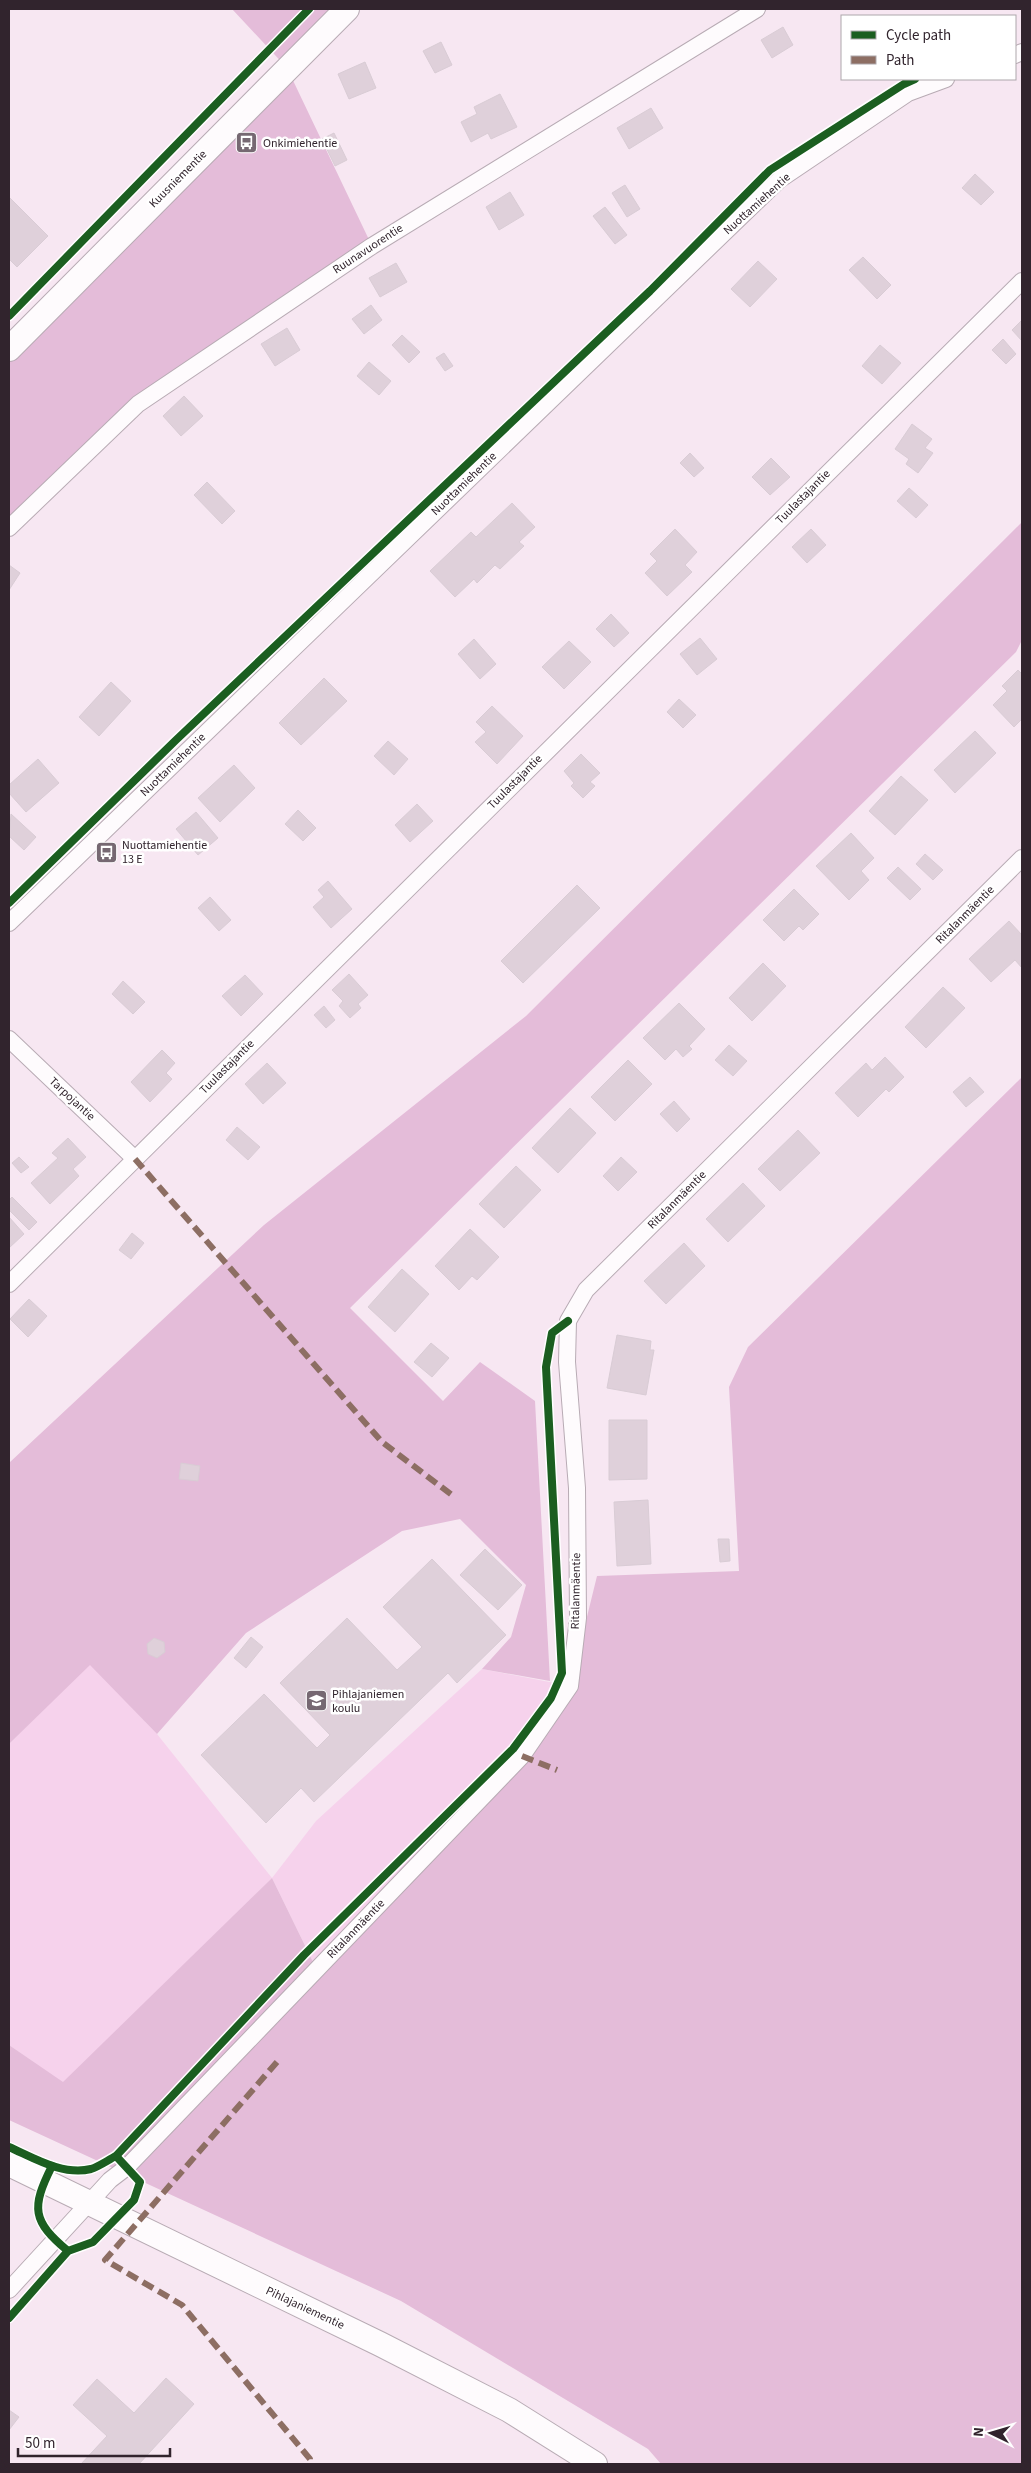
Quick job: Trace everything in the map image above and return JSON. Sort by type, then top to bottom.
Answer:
[{"type":"street","name":"Kuusniementie","points":[[9,349],[347,9]]},
{"type":"street","name":"Ruunavuorentie","points":[[9,528],[138,404],[372,246],[757,9]]},
{"type":"street","name":"Nuottamiehentie","points":[[9,924],[779,180],[908,93],[943,80]]},
{"type":"street","name":"Tuulastajantie","points":[[9,1284],[1022,281]]},
{"type":"street","name":"Ritalanmäentie","points":[[9,2290],[110,2180],[127,2167],[522,1756],[570,1686],[578,1609],[577,1488],[567,1362],[568,1321],[586,1290],[1022,858]]},
{"type":"street","name":"Tarpojantie","points":[[9,1039],[135,1159]]},
{"type":"street","name":"Pihlajaniementie","points":[[9,2164],[380,2344],[509,2410],[595,2464]]},
{"type":"shaded area","points":[[232,9],[347,9],[288,70],[372,246],[138,404],[9,528],[9,349],[288,69]]},
{"type":"shaded area","points":[[1022,522],[1022,640],[1016,652],[350,1308],[443,1401],[480,1362],[535,1401],[550,1681],[482,1669],[511,1637],[526,1585],[460,1519],[402,1531],[246,1633],[157,1734],[90,1665],[9,1744],[9,1463],[264,1225],[526,1016]]},
{"type":"shaded area","points":[[1022,1077],[1022,2464],[661,2464],[648,2449],[401,2301],[9,2120],[9,2045],[63,2082],[272,1878],[314,1964],[522,1756],[570,1686],[597,1576],[739,1571],[729,1387],[748,1347]]},
{"type":"shaded area","points":[[90,1664],[157,1734],[272,1878],[63,2083],[9,2045],[9,1744]]},
{"type":"shaded area","points":[[482,1669],[570,1686],[522,1756],[314,1964],[272,1878],[316,1821]]},
{"type":"building","points":[[783,27],[793,45],[772,58],[761,40]]},
{"type":"building","points":[[441,42],[452,65],[435,73],[423,51]]},
{"type":"building","points":[[365,62],[376,88],[349,99],[338,74]]},
{"type":"building","points":[[500,94],[517,127],[491,139],[488,133],[471,142],[461,122],[477,114],[474,107]]},
{"type":"building","points":[[651,108],[663,128],[629,149],[617,128]]},
{"type":"building","points":[[334,133],[347,160],[335,166],[322,139]]},
{"type":"building","points":[[975,174],[994,192],[981,205],[962,188]]},
{"type":"building","points":[[625,185],[640,209],[627,217],[612,193]]},
{"type":"building","points":[[510,192],[524,215],[499,230],[486,207]]},
{"type":"building","points":[[9,197],[48,236],[17,267],[9,259]]},
{"type":"building","points":[[605,207],[627,235],[615,244],[593,216]]},
{"type":"building","points":[[863,257],[891,285],[877,299],[849,270]]},
{"type":"building","points":[[758,261],[777,279],[750,307],[731,289]]},
{"type":"building","points":[[396,263],[407,282],[380,297],[369,278]]},
{"type":"building","points":[[371,305],[382,320],[364,334],[352,319]]},
{"type":"building","points":[[1022,320],[1022,341],[1012,330]]},
{"type":"building","points":[[287,328],[300,350],[275,366],[261,344]]},
{"type":"building","points":[[402,335],[420,352],[409,363],[392,345]]},
{"type":"building","points":[[1003,339],[1016,354],[1006,364],[992,350]]},
{"type":"building","points":[[880,345],[901,363],[882,384],[862,366]]},
{"type":"building","points":[[444,353],[453,366],[445,371],[436,358]]},
{"type":"building","points":[[369,362],[391,381],[379,395],[357,376]]},
{"type":"building","points":[[184,396],[203,416],[181,436],[163,416]]},
{"type":"building","points":[[912,424],[932,439],[925,448],[933,453],[918,473],[906,464],[909,459],[895,449]]},
{"type":"building","points":[[690,453],[704,468],[694,477],[680,463]]},
{"type":"building","points":[[771,458],[790,477],[770,495],[752,477]]},
{"type":"building","points":[[207,482],[235,511],[222,524],[194,495]]},
{"type":"building","points":[[909,488],[928,505],[916,518],[897,501]]},
{"type":"building","points":[[512,503],[535,527],[519,542],[524,546],[500,569],[495,565],[477,583],[474,579],[455,597],[430,571],[471,532],[476,537]]},
{"type":"building","points":[[675,529],[697,552],[685,565],[692,572],[667,596],[645,573],[657,561],[650,554]]},
{"type":"building","points":[[811,529],[826,545],[807,563],[792,547]]},
{"type":"building","points":[[9,565],[20,573],[9,590]]},
{"type":"building","points":[[611,614],[629,633],[614,647],[596,629]]},
{"type":"building","points":[[700,638],[717,659],[697,675],[680,654]]},
{"type":"building","points":[[474,639],[496,664],[480,679],[458,654]]},
{"type":"building","points":[[569,641],[591,662],[564,689],[542,667]]},
{"type":"building","points":[[1018,670],[1022,674],[1022,719],[1014,727],[993,705],[1007,691],[1002,686]]},
{"type":"building","points":[[324,678],[347,701],[301,745],[279,723]]},
{"type":"building","points":[[111,682],[131,701],[99,736],[79,717]]},
{"type":"building","points":[[679,699],[696,715],[683,728],[667,712]]},
{"type":"building","points":[[492,706],[523,736],[497,764],[475,742],[486,732],[476,722]]},
{"type":"building","points":[[975,731],[996,753],[955,793],[934,770]]},
{"type":"building","points":[[388,741],[408,759],[394,775],[374,756]]},
{"type":"building","points":[[581,754],[600,773],[590,782],[595,786],[583,798],[571,786],[574,783],[564,771]]},
{"type":"building","points":[[38,759],[59,783],[26,812],[9,793],[9,785]]},
{"type":"building","points":[[234,765],[255,788],[220,822],[198,798]]},
{"type":"building","points":[[901,776],[928,800],[895,835],[869,811]]},
{"type":"building","points":[[417,804],[433,821],[410,842],[395,825]]},
{"type":"building","points":[[298,810],[316,828],[303,841],[285,824]]},
{"type":"building","points":[[196,812],[218,838],[198,855],[176,829]]},
{"type":"building","points":[[11,814],[36,837],[24,850],[9,836]]},
{"type":"building","points":[[851,833],[874,858],[861,871],[869,880],[849,900],[816,866]]},
{"type":"building","points":[[925,854],[943,870],[933,880],[916,864]]},
{"type":"building","points":[[898,867],[921,889],[910,900],[887,878]]},
{"type":"building","points":[[328,881],[352,909],[331,928],[313,907],[324,897],[318,890]]},
{"type":"building","points":[[577,885],[600,908],[523,983],[501,961]]},
{"type":"building","points":[[794,889],[819,914],[803,930],[799,926],[784,941],[763,920]]},
{"type":"building","points":[[210,897],[231,920],[219,931],[198,908]]},
{"type":"building","points":[[1009,921],[1022,935],[1022,968],[1015,960],[991,982],[969,959]]},
{"type":"building","points":[[763,963],[786,986],[752,1021],[729,998]]},
{"type":"building","points":[[349,974],[368,995],[358,1004],[361,1008],[350,1018],[339,1006],[343,1001],[332,990]]},
{"type":"building","points":[[245,975],[263,994],[241,1016],[222,996]]},
{"type":"building","points":[[123,981],[145,1002],[133,1014],[112,994]]},
{"type":"building","points":[[943,987],[965,1008],[926,1048],[905,1027]]},
{"type":"building","points":[[679,1003],[705,1029],[689,1046],[692,1049],[683,1057],[676,1049],[665,1060],[643,1038]]},
{"type":"building","points":[[324,1006],[335,1020],[326,1028],[314,1015]]},
{"type":"building","points":[[729,1045],[747,1061],[733,1076],[715,1060]]},
{"type":"building","points":[[162,1050],[175,1063],[166,1073],[172,1079],[150,1102],[131,1082]]},
{"type":"building","points":[[885,1057],[904,1077],[889,1092],[886,1089],[858,1117],[835,1093],[866,1063],[872,1070]]},
{"type":"building","points":[[628,1060],[652,1084],[615,1121],[591,1097]]},
{"type":"building","points":[[267,1063],[286,1083],[263,1104],[245,1084]]},
{"type":"building","points":[[970,1077],[984,1092],[966,1107],[953,1092]]},
{"type":"building","points":[[674,1101],[690,1119],[677,1132],[660,1114]]},
{"type":"building","points":[[570,1108],[596,1133],[558,1173],[532,1148]]},
{"type":"building","points":[[237,1127],[260,1147],[248,1160],[226,1140]]},
{"type":"building","points":[[798,1130],[820,1153],[780,1191],[758,1169]]},
{"type":"building","points":[[68,1138],[86,1157],[73,1169],[79,1176],[50,1204],[31,1183],[58,1158],[52,1153]]},
{"type":"building","points":[[19,1157],[29,1167],[21,1173],[12,1163]]},
{"type":"building","points":[[621,1157],[637,1172],[618,1191],[603,1176]]},
{"type":"building","points":[[516,1166],[541,1190],[504,1228],[479,1204]]},
{"type":"building","points":[[743,1183],[765,1206],[728,1242],[706,1219]]},
{"type":"building","points":[[12,1197],[37,1222],[29,1230],[9,1210],[9,1200]]},
{"type":"building","points":[[9,1217],[24,1234],[9,1248]]},
{"type":"building","points":[[470,1229],[499,1257],[477,1280],[472,1276],[459,1290],[435,1266]]},
{"type":"building","points":[[132,1233],[144,1243],[131,1259],[119,1250]]},
{"type":"building","points":[[684,1243],[705,1266],[666,1304],[644,1281]]},
{"type":"building","points":[[402,1269],[429,1294],[395,1332],[368,1307]]},
{"type":"building","points":[[29,1299],[47,1316],[28,1337],[10,1319]]},
{"type":"building","points":[[617,1335],[651,1341],[650,1350],[654,1350],[646,1395],[607,1388]]},
{"type":"building","points":[[431,1343],[449,1358],[432,1377],[414,1362]]},
{"type":"building","points":[[609,1420],[647,1420],[647,1479],[609,1480]]},
{"type":"building","points":[[181,1463],[200,1466],[198,1481],[179,1479]]},
{"type":"building","points":[[648,1500],[651,1564],[617,1566],[614,1502]]},
{"type":"building","points":[[718,1539],[729,1539],[730,1561],[720,1562]]},
{"type":"building","points":[[485,1549],[522,1585],[498,1610],[460,1575]]},
{"type":"building","points":[[432,1559],[506,1635],[457,1683],[448,1673],[314,1802],[301,1788],[266,1823],[201,1755],[264,1694],[317,1748],[330,1735],[280,1683],[347,1618],[397,1670],[422,1647],[383,1607]]},
{"type":"building","points":[[251,1637],[263,1647],[246,1668],[234,1658]]},
{"type":"building","points":[[154,1638],[164,1642],[165,1652],[157,1658],[148,1654],[147,1644]]},
{"type":"building","points":[[166,2378],[194,2404],[139,2464],[81,2464],[107,2436],[73,2405],[97,2379],[134,2413]]},
{"type":"building","points":[[9,2410],[19,2417],[9,2430]]},
{"type":"marked path","points":[[135,1159],[382,1442],[452,1495]]},
{"type":"marked path","points":[[522,1756],[557,1770]]},
{"type":"marked path","points":[[277,2062],[105,2260],[182,2305],[310,2459],[310,2464]]},
{"type":"cycle path","points":[[9,316],[309,9]]},
{"type":"cycle path","points":[[9,903],[176,740],[650,291],[770,170],[913,80]]},
{"type":"cycle path","points":[[116,2156],[304,1955],[513,1749],[551,1698],[562,1673],[546,1367],[552,1333],[568,1321]]},
{"type":"cycle path","points":[[9,2147],[49,2165],[80,2171],[101,2165],[116,2156],[140,2182],[134,2200],[93,2242],[68,2251],[9,2318]]},
{"type":"cycle path","points":[[52,2166],[45,2180],[38,2203],[39,2213],[47,2231],[68,2251]]},
{"type":"place","name":"Onkimiehentie","points":[[247,143]]},
{"type":"place","name":"Nuottamiehentie 13 E","points":[[106,852]]},
{"type":"place","name":"Pihlajaniemen koulu","points":[[316,1701]]}]
